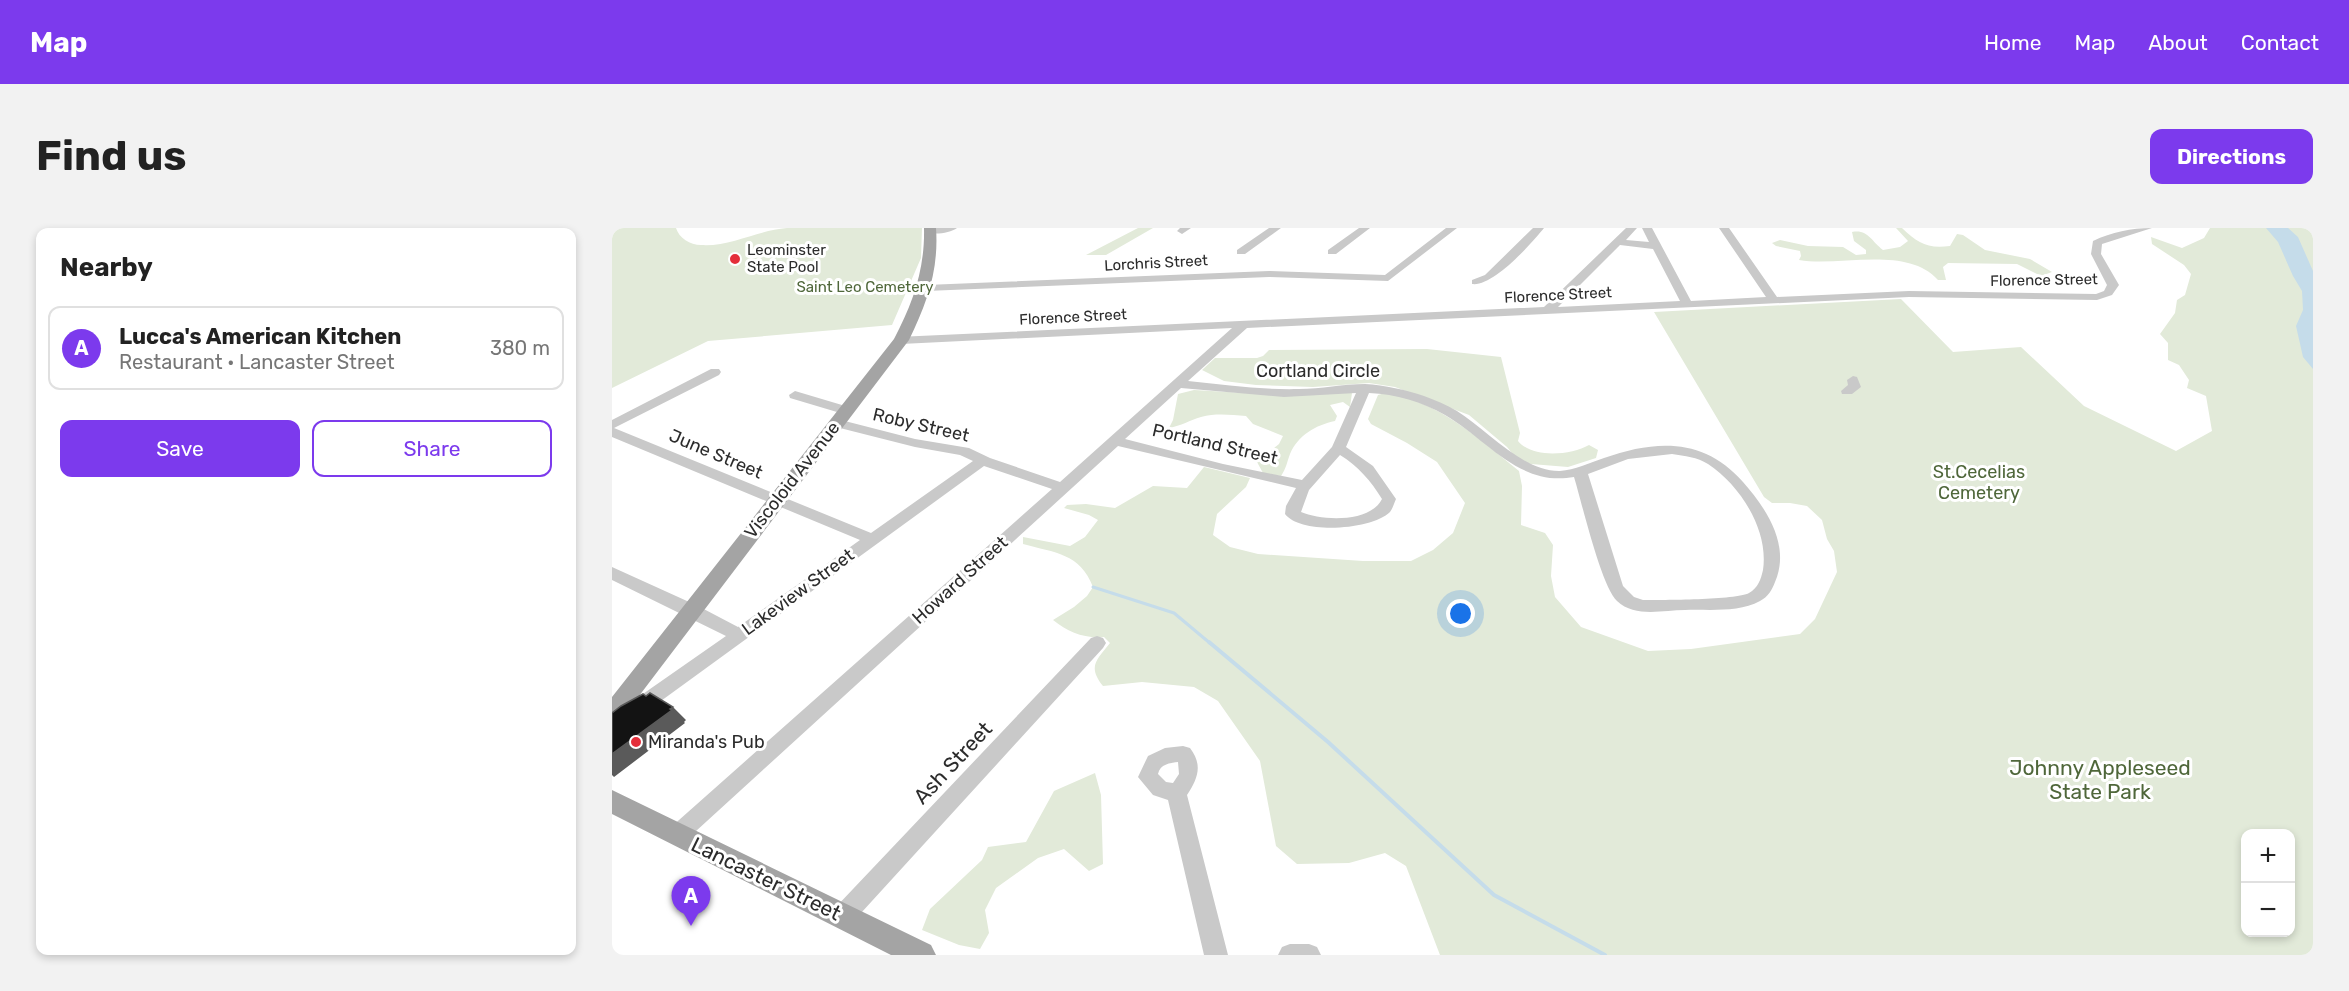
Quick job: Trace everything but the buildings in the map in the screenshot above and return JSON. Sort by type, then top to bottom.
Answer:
[{"type":"main road","name":"Viscoloid Avenue","points":[[612,714],[901,340],[926,288],[932,253],[930,230]]},
{"type":"main road","name":"Lancaster Street","points":[[612,801],[921,955]]},
{"type":"street","points":[[930,230],[952,228]]},
{"type":"street","points":[[1241,252],[1276,228]]},
{"type":"street","points":[[1332,252],[1365,228]]},
{"type":"street","name":"Lorchris Street","points":[[926,288],[1269,274],[1388,278],[1452,228]]},
{"type":"street","points":[[1476,282],[1489,278],[1539,228]]},
{"type":"street","points":[[1547,311],[1632,228]]},
{"type":"street","points":[[1647,228],[1688,305]]},
{"type":"street","points":[[1724,228],[1774,301]]},
{"type":"street","name":"Florence Street","points":[[901,340],[1923,294],[2075,298],[2101,296],[2110,291],[2113,285],[2096,254],[2097,243],[2109,237],[2147,228]]},
{"type":"street","points":[[1617,242],[1656,246]]},
{"type":"street","name":"Howard Street","points":[[677,835],[1243,325]]},
{"type":"street","points":[[612,425],[715,372]]},
{"type":"street","name":"Cortland Circle","points":[[1176,384],[1284,392],[1365,388],[1397,392],[1450,411],[1512,461],[1526,468],[1561,475],[1580,472],[1640,452],[1685,452],[1705,457],[1716,462],[1729,474],[1762,520],[1769,535],[1772,550],[1770,574],[1764,588],[1757,596],[1741,601],[1642,605],[1626,601],[1615,588],[1580,472]]},
{"type":"street","points":[[1338,448],[1350,454],[1376,478],[1389,499],[1386,509],[1374,517],[1358,520],[1300,519],[1293,514],[1292,508],[1305,485],[1338,448],[1365,388]]},
{"type":"street","name":"Roby Street","points":[[795,394],[842,417],[915,443],[964,451],[983,460],[1064,488]]},
{"type":"street","name":"June Street","points":[[612,432],[871,539]]},
{"type":"street","name":"Portland Street","points":[[1115,441],[1223,468],[1305,485]]},
{"type":"street","name":"Lakeview Street","points":[[612,722],[647,701],[983,460]]},
{"type":"street","points":[[612,573],[692,610],[739,635]]},
{"type":"street","name":"Ash Street","points":[[843,916],[1097,643]]},
{"type":"street","points":[[1177,793],[1216,955]]},
{"type":"street","points":[[1290,955],[1309,955]]},
{"type":"green space","name":"Saint Leo Cemetery","points":[[616,228],[676,228],[685,240],[693,244],[712,245],[787,228],[922,228],[921,258],[892,325],[708,341],[612,388],[612,236]]},
{"type":"green space","points":[[1138,228],[1153,228],[1106,255],[1086,255]]},
{"type":"green space","points":[[1896,228],[1902,228],[1923,244],[1935,247],[1950,246],[1957,234],[1963,235],[1985,250],[2030,259],[2052,272],[2041,276],[2017,264],[1948,263],[1943,267],[1946,280],[1938,280],[1925,269],[1891,260],[1799,260],[1800,251],[1772,243],[1780,240],[1808,246],[1843,247],[1856,255],[1866,254],[1866,250],[1854,241],[1852,232],[1866,234],[1883,250],[1900,247],[1908,241]]},
{"type":"green space","points":[[2210,228],[2313,228],[2313,955],[1440,955],[1406,866],[1385,853],[1349,863],[1297,864],[1276,846],[1260,761],[1218,701],[1194,687],[1142,682],[1103,686],[1095,668],[1098,659],[1110,643],[1104,637],[1077,634],[1053,620],[1087,596],[1093,587],[1088,576],[1081,567],[1065,556],[1023,544],[1023,537],[1070,546],[1085,537],[1098,520],[1064,508],[1067,505],[1086,504],[1115,508],[1153,486],[1187,488],[1204,467],[1250,478],[1246,487],[1217,514],[1213,535],[1230,547],[1258,554],[1363,561],[1411,561],[1433,550],[1453,533],[1465,503],[1437,462],[1371,424],[1368,419],[1378,395],[1385,393],[1405,397],[1440,412],[1473,434],[1519,471],[1522,486],[1521,525],[1545,533],[1553,545],[1551,576],[1555,597],[1581,627],[1648,651],[1691,649],[1800,634],[1815,619],[1837,572],[1834,551],[1827,539],[1822,520],[1807,506],[1772,503],[1764,497],[1654,312],[1901,299],[1953,352],[2021,347],[2084,406],[2176,451],[2212,431],[2206,396],[2187,388],[2189,380],[2179,365],[2168,360],[2168,343],[2160,334],[2175,313],[2177,300],[2185,295],[2191,274],[2184,265],[2152,244],[2151,237],[2182,248],[2204,238]]},
{"type":"green space","points":[[1427,349],[1501,357],[1520,433],[1518,441],[1533,451],[1552,454],[1572,451],[1589,445],[1598,450],[1596,458],[1568,467],[1531,464],[1516,458],[1507,447],[1469,415],[1395,387],[1369,383],[1313,387],[1256,385],[1224,381],[1202,370],[1215,358],[1257,358],[1269,350]]},
{"type":"green space","points":[[1194,390],[1245,393],[1352,393],[1350,407],[1343,402],[1330,405],[1337,416],[1335,421],[1315,428],[1298,441],[1293,447],[1281,476],[1263,473],[1257,462],[1279,444],[1283,436],[1253,424],[1246,416],[1207,416],[1169,428],[1173,420],[1178,394]]},
{"type":"green space","points":[[1095,773],[1101,795],[1103,864],[1089,871],[1064,849],[1038,858],[996,888],[985,910],[989,933],[980,949],[959,945],[922,930],[930,909],[982,860],[988,847],[1026,842],[1054,791]]},
{"type":"water","points":[[2266,228],[2288,228],[2298,237],[2313,271],[2313,369],[2303,357],[2296,326],[2303,310],[2302,291],[2278,242]]},
{"type":"waterway","points":[[1093,587],[1174,613],[1211,644]]},
{"type":"waterway","points":[[1209,642],[1328,742],[1494,895],[1605,955]]},
{"type":"place","name":"Leominster State Pool","points":[[735,259]]},
{"type":"place","name":"Miranda's Pub","points":[[636,742]]},
{"type":"place","name":"Lucca's American Kitchen","points":[[691,926]]},
{"type":"park label","name":"St.Cecelias Cemetery","points":[[1979,482]]},
{"type":"park label","name":"Johnny Appleseed State Park","points":[[2100,780]]}]
